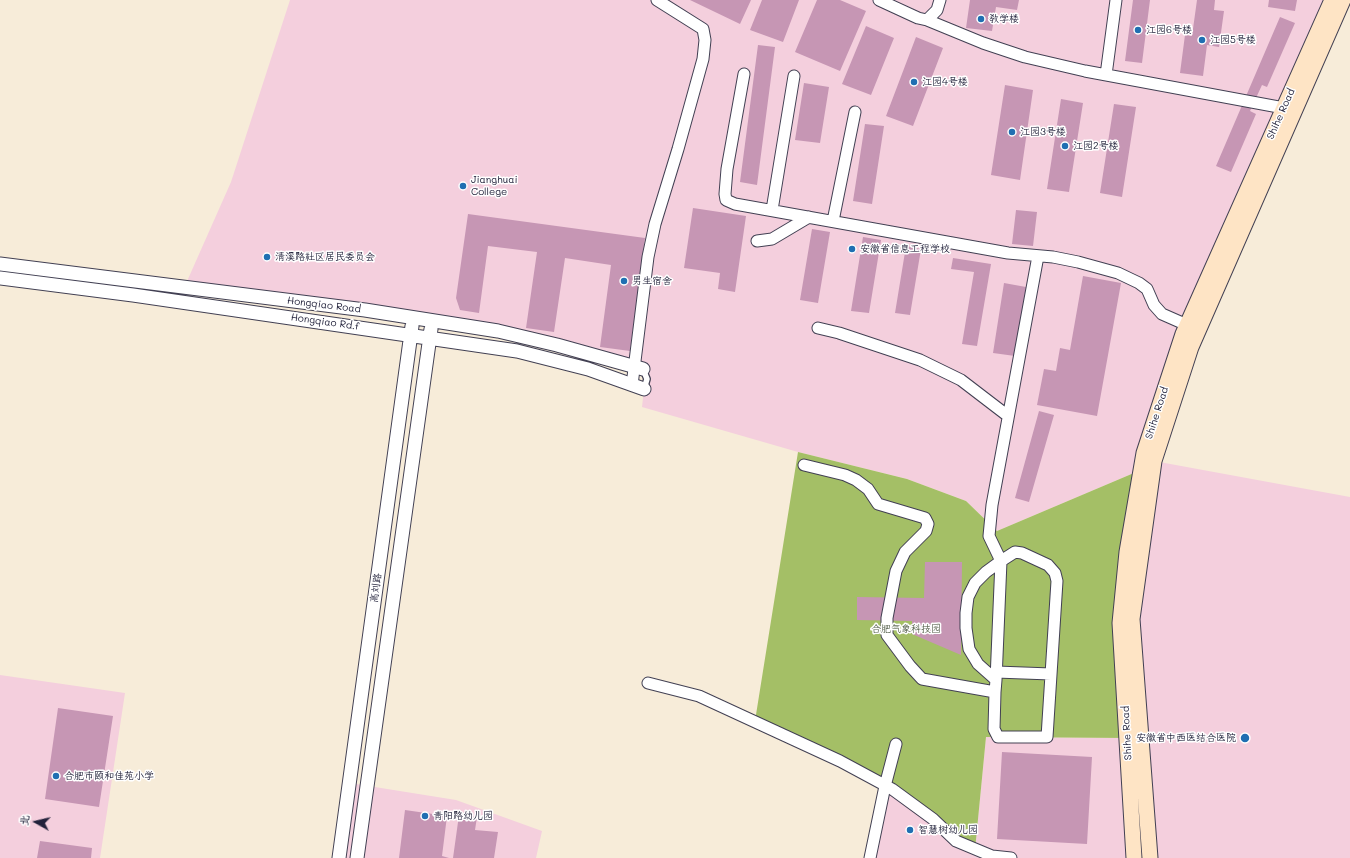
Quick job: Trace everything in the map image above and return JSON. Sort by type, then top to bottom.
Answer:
[{"type":"main road","name":"Shihe Road","points":[[1134,858],[1120,622],[1127,552],[1144,453],[1186,325],[1332,0]]},
{"type":"main road","name":"Shihe Road","points":[[1150,858],[1132,619],[1154,461],[1191,347],[1343,0]]},
{"type":"street","points":[[632,385],[638,368],[648,257],[655,224],[678,150],[701,67],[705,40],[703,29],[657,0]]},
{"type":"street","points":[[879,0],[918,18],[927,20],[1025,57],[1106,75],[1284,108]]},
{"type":"street","points":[[927,20],[936,10],[940,0]]},
{"type":"street","points":[[1106,75],[1116,0]]},
{"type":"street","points":[[744,74],[727,169],[726,200],[735,204],[1008,253],[1078,262],[1125,276],[1139,283],[1147,289],[1154,305],[1162,314],[1186,325]]},
{"type":"street","points":[[772,210],[794,76]]},
{"type":"street","points":[[833,221],[855,112]]},
{"type":"street","points":[[757,241],[772,239],[808,217]]},
{"type":"street","points":[[1038,256],[992,505],[989,536],[1001,561],[996,676],[995,692],[994,729],[998,737],[1046,737],[1051,674],[1057,581],[1055,573],[1048,565],[1022,553],[1014,552],[1001,561],[986,572],[975,583],[968,597],[966,628],[969,649],[978,664],[996,676],[1051,674]]},
{"type":"street","name":"Hongqiao Road","points":[[0,264],[357,309],[498,331],[557,344],[638,368]]},
{"type":"street","name":"Hongqiao Rd.f","points":[[0,278],[133,295],[517,350],[588,369],[644,389]]},
{"type":"street","name":"高刘路","points":[[339,858],[413,318]]},
{"type":"street","name":"高刘路","points":[[357,858],[433,321]]},
{"type":"street","points":[[818,328],[920,360],[961,380],[1008,416]]},
{"type":"street","points":[[804,465],[845,475],[856,480],[868,489],[878,504],[925,518],[928,524],[926,531],[905,552],[896,571],[887,618],[887,635],[910,666],[922,679],[995,692]]},
{"type":"street","points":[[648,683],[699,696],[840,761],[886,786],[934,819],[956,841],[992,856],[1011,858]]},
{"type":"street","points":[[870,858],[896,744]]},
{"type":"lane","points":[[638,368],[647,379],[644,389]]},
{"type":"shaded area","points":[[290,0],[1332,0],[1141,470],[997,531],[966,501],[907,479],[798,452],[642,407],[644,389],[643,369],[557,345],[184,288],[231,182]]},
{"type":"shaded area","name":"安徽省中西医结合医院","points":[[1154,461],[1350,497],[1350,858],[1150,858],[1132,619]]},
{"type":"shaded area","name":"合肥市颐和佳苑小学","points":[[0,675],[125,693],[100,858],[0,858]]},
{"type":"shaded area","points":[[986,737],[1127,738],[1134,858],[870,858],[885,786],[975,849]]},
{"type":"shaded area","name":"青阳路幼儿园","points":[[356,784],[456,800],[542,831],[536,858],[345,858]]},
{"type":"green space","name":"合肥气象科技园","points":[[798,452],[907,479],[966,501],[997,531],[1141,470],[1127,738],[986,737],[975,850],[892,789],[755,721]]},
{"type":"building","points":[[690,0],[751,0],[740,24]]},
{"type":"building","points":[[762,0],[799,0],[783,42],[750,30]]},
{"type":"building","points":[[817,0],[840,0],[866,11],[840,71],[795,52]]},
{"type":"building","name":"教学楼","points":[[970,0],[1019,0],[1017,10],[996,7],[992,31],[966,28]]},
{"type":"building","name":"江园6号楼","points":[[1133,0],[1150,0],[1142,63],[1125,61]]},
{"type":"building","name":"江园5号楼","points":[[1197,0],[1215,0],[1214,10],[1224,11],[1219,47],[1207,45],[1203,76],[1180,73],[1185,35],[1192,36]]},
{"type":"building","points":[[1269,0],[1297,0],[1295,11],[1268,7]]},
{"type":"building","points":[[1280,17],[1295,23],[1267,87],[1262,85],[1250,111],[1256,114],[1231,172],[1216,166]]},
{"type":"building","points":[[866,26],[894,38],[871,95],[842,84]]},
{"type":"building","name":"江园4号楼","points":[[916,37],[943,48],[913,126],[886,116]]},
{"type":"building","points":[[758,45],[775,47],[757,185],[740,182]]},
{"type":"building","points":[[804,83],[829,87],[820,143],[795,140]]},
{"type":"building","name":"江园3号楼","points":[[1005,85],[1033,90],[1020,180],[991,175]]},
{"type":"building","name":"江园2号楼","points":[[1061,99],[1083,103],[1069,192],[1047,189]]},
{"type":"building","points":[[1114,104],[1136,107],[1122,197],[1100,193]]},
{"type":"building","points":[[865,124],[884,126],[872,204],[853,201]]},
{"type":"building","points":[[693,208],[746,216],[735,292],[718,289],[720,273],[684,268]]},
{"type":"building","points":[[1016,210],[1037,212],[1033,246],[1012,244]]},
{"type":"building","name":"男生宿舍","points":[[468,214],[645,238],[630,351],[600,347],[611,265],[565,258],[554,332],[526,328],[537,252],[488,246],[479,313],[460,310],[456,298]]},
{"type":"building","points":[[812,229],[830,232],[818,303],[800,300]]},
{"type":"building","points":[[863,237],[881,240],[869,313],[851,311]]},
{"type":"building","points":[[906,246],[921,249],[910,315],[895,313]]},
{"type":"building","points":[[953,258],[991,264],[977,346],[962,344],[974,272],[951,269]]},
{"type":"building","points":[[1083,276],[1121,283],[1097,416],[1037,405],[1044,369],[1056,371],[1060,348],[1070,350]]},
{"type":"building","points":[[1004,283],[1026,287],[1015,356],[993,353]]},
{"type":"building","points":[[1039,411],[1054,415],[1029,502],[1015,498]]},
{"type":"building","points":[[925,562],[962,562],[961,655],[912,634],[912,621],[857,620],[857,597],[924,598]]},
{"type":"building","points":[[58,708],[113,716],[99,807],[45,799]]},
{"type":"building","points":[[1002,752],[1092,757],[1087,844],[997,839]]},
{"type":"building","points":[[405,810],[447,816],[442,856],[449,858],[399,858]]},
{"type":"building","points":[[459,815],[477,817],[475,830],[498,832],[494,858],[453,858]]},
{"type":"building","points":[[40,841],[92,848],[91,858],[37,858]]},
{"type":"place","name":"教学楼","points":[[981,19]]},
{"type":"place","name":"江园6号楼","points":[[1138,30]]},
{"type":"place","name":"江园5号楼","points":[[1202,40]]},
{"type":"place","name":"江园4号楼","points":[[914,82]]},
{"type":"place","name":"江园3号楼","points":[[1012,132]]},
{"type":"place","name":"江园2号楼","points":[[1065,146]]},
{"type":"place","name":"Jianghuai College","points":[[463,186]]},
{"type":"place","name":"安徽省信息工程学校","points":[[852,249]]},
{"type":"place","name":"清溪路社区居民委员会","points":[[267,257]]},
{"type":"place","name":"男生宿舍","points":[[624,281]]},
{"type":"place","name":"安徽省中西医结合医院","points":[[1245,738]]},
{"type":"place","name":"合肥市颐和佳苑小学","points":[[56,776]]},
{"type":"place","name":"青阳路幼儿园","points":[[425,816]]},
{"type":"place","name":"智慧树幼儿园","points":[[910,830]]}]
